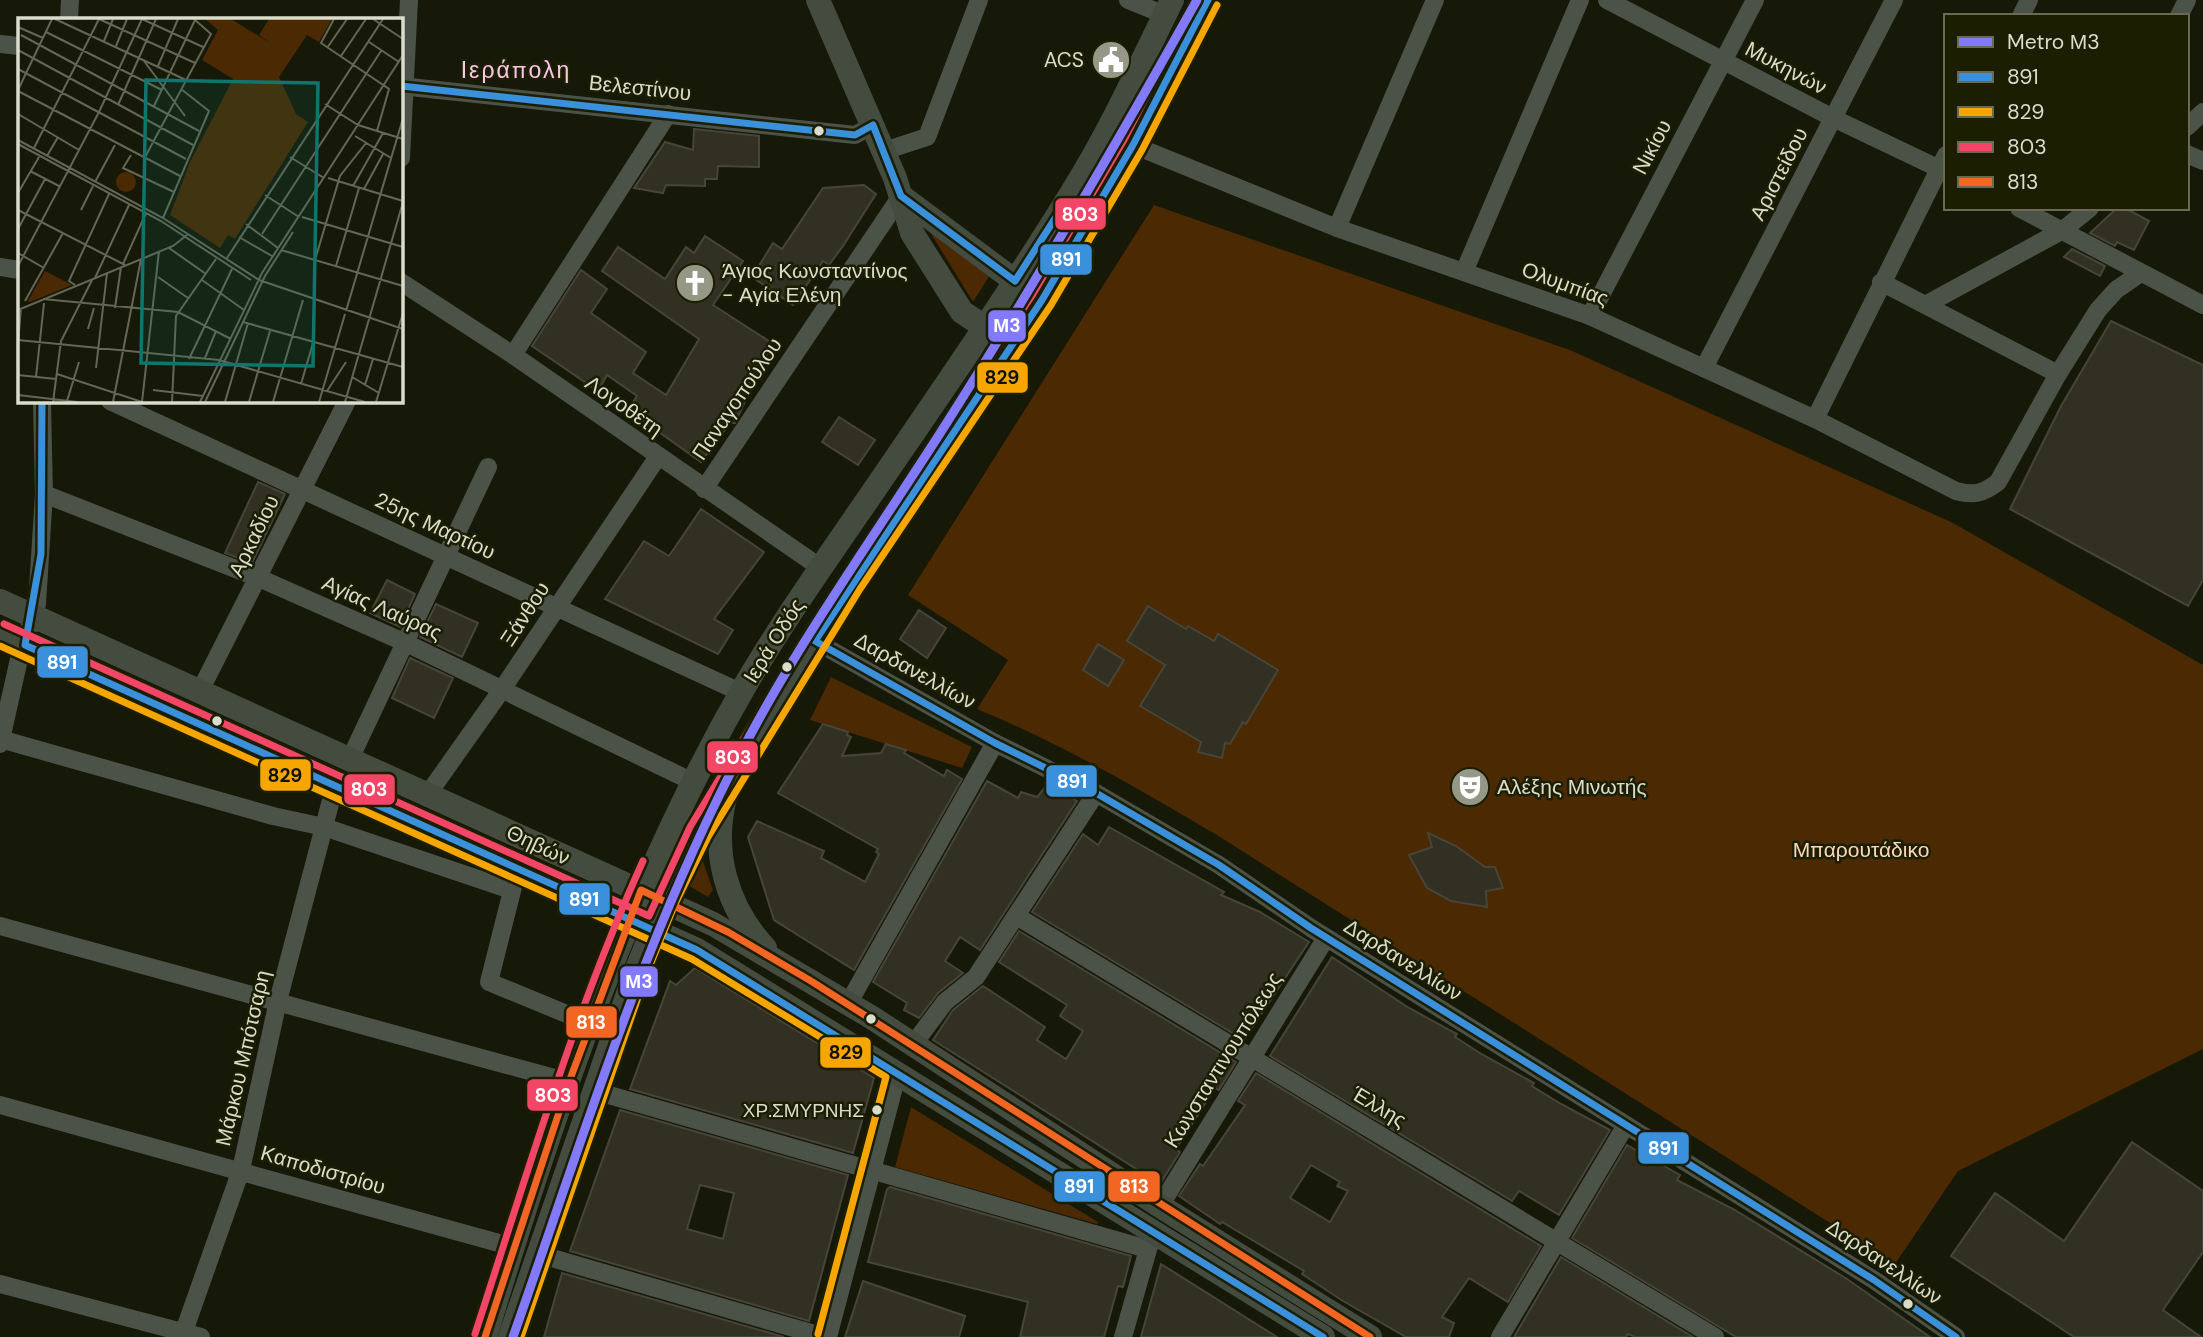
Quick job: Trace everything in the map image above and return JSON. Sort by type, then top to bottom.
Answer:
[{"type":"main road","points":[[818,0],[884,151],[919,246],[962,312],[1012,345]]},
{"type":"main road","name":"Ιερά Οδός","points":[[510,1337],[634,976],[665,900],[699,832],[727,790],[815,641],[1042,300],[1133,145],[1208,0]]},
{"type":"main road","name":"Ιερά Οδός","points":[[485,1337],[569,1082],[629,918],[693,782],[742,693],[821,568],[985,327],[1107,132],[1168,8]]},
{"type":"main road","points":[[901,196],[1042,300]]},
{"type":"main road","name":"Θηβών","points":[[0,601],[665,900],[848,1004],[1160,1206],[1370,1337]]},
{"type":"main road","name":"Θηβών","points":[[0,634],[335,785],[515,879],[629,918],[697,950],[898,1072],[1150,1240],[1323,1337]]},
{"type":"main road","points":[[727,790],[720,816],[723,870],[727,889],[751,934],[769,953],[799,974]]},
{"type":"street","points":[[68,18],[70,0]]},
{"type":"street","points":[[402,122],[410,0]]},
{"type":"street","points":[[884,151],[927,137],[979,0]]},
{"type":"street","points":[[1128,0],[1168,8]]},
{"type":"street","points":[[1336,228],[1435,0]]},
{"type":"street","points":[[1464,272],[1580,0]]},
{"type":"street","name":"Μυκηνών","points":[[1607,0],[1833,118],[1943,165]]},
{"type":"street","name":"Νικίου","points":[[1590,316],[1755,0]]},
{"type":"street","name":"Αριστείδου","points":[[1704,368],[1894,0]]},
{"type":"street","points":[[0,44],[18,46]]},
{"type":"street","name":"Βελεστίνου","points":[[403,86],[855,135],[873,125]]},
{"type":"street","points":[[2189,125],[2203,112]]},
{"type":"street","points":[[513,355],[668,114]]},
{"type":"street","name":"Ολυμπίας","points":[[1133,145],[1336,228],[1590,316],[1815,419],[1956,491],[1968,494],[1988,490],[1998,482],[2058,374]]},
{"type":"street","points":[[1815,419],[1881,282],[1943,165]]},
{"type":"street","name":"Παναγοπούλου","points":[[704,489],[901,196]]},
{"type":"street","points":[[2023,210],[2139,274],[2203,305]]},
{"type":"street","points":[[1927,304],[2063,230],[2088,210]]},
{"type":"street","points":[[0,267],[18,270]]},
{"type":"street","points":[[1881,282],[2058,374],[2106,300],[2139,274]]},
{"type":"street","name":"Λογοθέτη","points":[[402,283],[513,355],[657,458],[821,568]]},
{"type":"street","points":[[42,402],[44,494],[34,616],[0,740],[273,816],[324,827],[515,879],[489,982],[591,1024]]},
{"type":"street","name":"25ης Μαρτίου","points":[[112,402],[742,693]]},
{"type":"street","name":"Αρκαδίου","points":[[200,691],[346,402]]},
{"type":"street","name":"Ξάνθου","points":[[428,794],[503,688],[657,458]]},
{"type":"street","points":[[350,759],[488,467]]},
{"type":"street","name":"Αγίας Λαύρας","points":[[44,494],[259,578],[406,643],[693,782]]},
{"type":"street","name":"Δαρδανελλίων","points":[[815,641],[995,743],[1096,793],[1219,865],[1326,938],[1874,1280],[1956,1337]]},
{"type":"street","points":[[848,1004],[995,743]]},
{"type":"street","name":"Μάρκου Μπότσαρη","points":[[182,1334],[241,1170],[278,1001],[335,785]]},
{"type":"street","points":[[912,1046],[945,1002],[976,977],[1018,917],[1096,793]]},
{"type":"street","name":"Έλλης","points":[[1018,917],[1557,1239],[1715,1337]]},
{"type":"street","points":[[0,926],[569,1082]]},
{"type":"street","name":"Κωνσταντινουπόλεως","points":[[1160,1206],[1326,938]]},
{"type":"street","points":[[538,1254],[826,1337],[898,1072]]},
{"type":"street","points":[[595,1091],[870,1170],[1150,1240],[1123,1337]]},
{"type":"street","name":"Καποδιστρίου","points":[[0,1105],[513,1247]]},
{"type":"street","points":[[1500,1337],[1626,1125]]},
{"type":"street","points":[[0,1284],[201,1337]]},
{"type":"green space","name":"Μπαρουτάδικο","points":[[1154,205],[1570,350],[1953,523],[2203,665],[2203,1049],[1958,1171],[1895,1264],[1220,837],[1070,752],[977,709],[1008,660],[908,595]]},
{"type":"green space","points":[[927,227],[990,275],[973,302]]},
{"type":"green space","points":[[831,677],[972,747],[962,768],[810,720]]},
{"type":"green space","points":[[700,853],[713,890],[708,897],[684,883]]},
{"type":"green space","points":[[911,1107],[1098,1222],[1097,1224],[895,1167]]},
{"type":"building","points":[[694,129],[759,136],[759,167],[718,166],[717,179],[705,179],[705,186],[666,185],[663,193],[634,188],[665,142],[693,150]]},
{"type":"building","points":[[864,185],[876,194],[829,265],[823,261],[793,305],[752,277],[773,243],[782,249],[823,188]]},
{"type":"building","points":[[2115,210],[2129,210],[2149,221],[2134,250],[2117,242],[2115,246],[2090,233]]},
{"type":"building","points":[[705,236],[743,261],[713,305],[772,343],[735,423],[730,423],[701,462],[628,410],[637,396],[607,375],[598,391],[532,346],[581,270],[607,289],[591,313],[646,352],[633,373],[666,395],[699,339],[602,271],[618,247],[665,279],[686,247],[694,253]]},
{"type":"building","points":[[2072,249],[2105,266],[2100,276],[2064,257]]},
{"type":"building","points":[[2111,321],[2203,365],[2203,580],[2188,606],[2010,509],[2061,406]]},
{"type":"building","points":[[839,417],[875,440],[858,465],[822,442]]},
{"type":"building","points":[[258,482],[285,494],[252,563],[225,553]]},
{"type":"building","points":[[701,509],[764,552],[714,619],[733,630],[718,654],[605,599],[644,541],[669,556]]},
{"type":"building","points":[[387,580],[415,594],[400,627],[370,613]]},
{"type":"building","points":[[436,604],[478,623],[462,657],[420,637]]},
{"type":"building","points":[[1148,606],[1186,629],[1188,626],[1214,641],[1218,634],[1278,670],[1246,724],[1243,722],[1230,744],[1225,743],[1222,758],[1198,752],[1201,742],[1140,706],[1165,665],[1127,641]]},
{"type":"building","points":[[919,610],[946,628],[927,658],[900,639]]},
{"type":"building","points":[[1098,644],[1124,660],[1108,686],[1083,670]]},
{"type":"building","points":[[410,658],[453,678],[434,718],[392,698]]},
{"type":"building","points":[[823,724],[848,732],[847,735],[851,737],[842,756],[881,753],[886,744],[906,750],[904,753],[944,776],[947,770],[962,779],[854,970],[774,920],[748,837],[757,821],[824,851],[821,858],[865,882],[879,854],[876,852],[878,849],[778,793]]},
{"type":"building","points":[[987,781],[1018,798],[1021,792],[1037,797],[1048,784],[1077,801],[980,950],[960,937],[945,961],[963,973],[938,993],[919,1018],[904,1010],[907,1003],[873,982]]},
{"type":"building","points":[[1109,827],[1224,892],[1221,895],[1260,912],[1309,942],[1244,1040],[1032,912],[1083,834],[1098,845]]},
{"type":"building","points":[[1428,833],[1456,846],[1485,867],[1495,867],[1503,888],[1486,891],[1487,907],[1451,901],[1427,888],[1409,855],[1432,847]]},
{"type":"building","points":[[1019,931],[1236,1062],[1219,1090],[1215,1088],[1176,1149],[1180,1152],[1160,1184],[933,1040],[953,1010],[983,986],[1045,1027],[1037,1040],[1066,1059],[1083,1031],[1060,1016],[1067,1005],[999,962]]},
{"type":"building","points":[[1332,957],[1409,1008],[1457,1034],[1455,1037],[1483,1055],[1534,1083],[1532,1086],[1610,1130],[1559,1215],[1519,1191],[1512,1201],[1270,1056]]},
{"type":"building","points":[[695,968],[874,1078],[853,1153],[630,1089],[670,981],[676,985]]},
{"type":"building","points":[[1256,1073],[1541,1246],[1508,1302],[1469,1278],[1442,1317],[1454,1323],[1449,1337],[1406,1337],[1343,1301],[1302,1274],[1304,1271],[1222,1222],[1220,1224],[1179,1196],[1245,1105],[1238,1101]],"holes":[[[1311,1165],[1340,1182],[1337,1186],[1348,1191],[1330,1222],[1290,1198]]]},
{"type":"building","points":[[620,1110],[848,1175],[809,1321],[570,1251]],"holes":[[[700,1185],[734,1193],[723,1239],[687,1229]]]},
{"type":"building","points":[[2132,1142],[2203,1191],[2203,1252],[2163,1310],[2201,1337],[2074,1337],[1951,1256],[1995,1193],[2064,1241]]},
{"type":"building","points":[[1627,1145],[1680,1175],[1677,1180],[1735,1210],[1847,1279],[1930,1337],[1736,1337],[1572,1238]]},
{"type":"building","points":[[890,1187],[1131,1256],[1123,1287],[1118,1286],[1104,1337],[1020,1337],[1028,1302],[868,1262],[887,1189]]},
{"type":"building","points":[[1561,1257],[1693,1337],[1635,1337],[1628,1334],[1626,1337],[1514,1337]]},
{"type":"building","points":[[1161,1264],[1277,1337],[1141,1337]]},
{"type":"building","points":[[562,1273],[784,1337],[544,1337]]},
{"type":"building","points":[[863,1281],[965,1316],[959,1337],[845,1337]]},
{"type":"metro line","name":"Μ3","points":[[513,1337],[639,980],[698,840],[731,772],[780,682],[946,424],[1043,266],[1197,0]]},
{"type":"transit line","name":"803","points":[[4,624],[649,916],[690,827],[806,636],[1033,294],[1124,140],[1196,0]]},
{"type":"transit line","name":"891","points":[[1208,0],[1133,145],[1042,300],[815,641],[995,743],[1096,793],[1219,865],[1311,928],[1874,1280],[1956,1337]]},
{"type":"transit line","name":"829","points":[[521,1337],[644,980],[675,904],[708,837],[860,589],[1051,305],[1142,150],[1217,5]]},
{"type":"transit line","name":"891","points":[[402,86],[855,135],[873,125],[901,196],[1015,281],[1063,206]]},
{"type":"transit line","name":"891","points":[[42,402],[41,554],[25,645],[697,950],[1323,1337]]},
{"type":"transit line","name":"829","points":[[0,646],[692,959],[886,1077],[818,1334]]},
{"type":"transit line","name":"803","points":[[475,1334],[573,1036],[643,861]]},
{"type":"transit line","name":"813","points":[[485,1337],[569,1082],[641,890],[728,932],[811,981],[1370,1337]]},
{"type":"place","name":"ACS","points":[[1111,60]]},
{"type":"place","name":"Άγιος Κωνσταντίνος - Αγία Ελένη","points":[[695,283]]},
{"type":"place","name":"Αλέξης Μινωτής","points":[[1470,787]]},
{"type":"place","name":"ΧΡ.ΣΜΥΡΝΗΣ","points":[[877,1110]]},
{"type":"district","name":"Ιεράπολη","points":[[516,70]]}]
